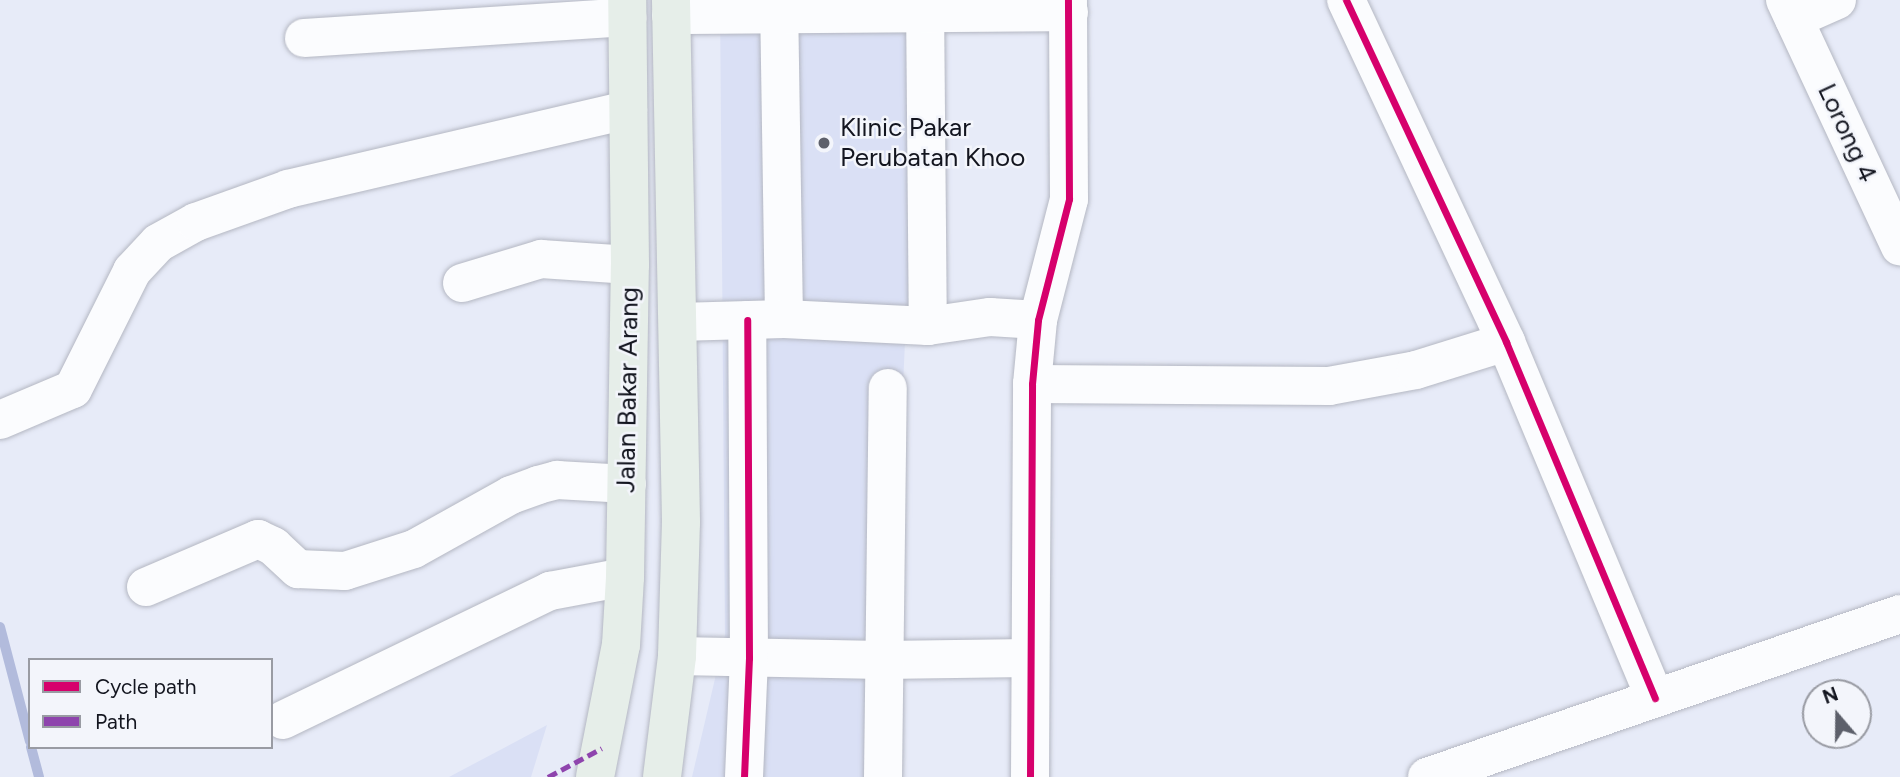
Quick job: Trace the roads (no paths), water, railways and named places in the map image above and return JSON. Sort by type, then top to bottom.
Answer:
[{"type":"main road","name":"Jalan Bakar Arang","points":[[662,777],[677,656],[678,322],[671,7]]},
{"type":"main road","name":"Jalan Bakar Arang","points":[[596,777],[621,645],[625,577],[630,265],[627,9]]},
{"type":"street","points":[[1346,0],[1506,342],[1655,698]]},
{"type":"street","name":"Lorong 4","points":[[1838,0],[1789,10],[1900,247]]},
{"type":"street","points":[[926,6],[928,326]]},
{"type":"street","points":[[671,7],[1068,6],[1069,199],[1038,320],[1032,384],[1030,777]]},
{"type":"street","points":[[744,777],[779,7]]},
{"type":"street","points":[[304,38],[627,9]]},
{"type":"street","points":[[0,420],[73,389],[132,271],[158,243],[196,222],[288,189],[628,110]]},
{"type":"street","points":[[462,283],[541,259],[630,265]]},
{"type":"street","points":[[678,322],[766,320],[928,326],[990,317],[1038,320]]},
{"type":"street","points":[[1032,384],[1329,386],[1416,370],[1506,342]]},
{"type":"street","points":[[883,777],[888,388]]},
{"type":"street","points":[[146,587],[258,539],[273,546],[298,569],[345,571],[414,549],[511,495],[538,485],[557,480],[627,484]]},
{"type":"street","points":[[283,720],[550,591],[625,577]]},
{"type":"street","points":[[1427,777],[1900,614]]},
{"type":"street","points":[[677,656],[883,660],[1029,658]]},
{"type":"waterway","points":[[0,627],[28,733]]},
{"type":"waterway","points":[[32,749],[39,777]]},
{"type":"place","name":"Klinic Pakar Perubatan Khoo","points":[[824,143]]}]
